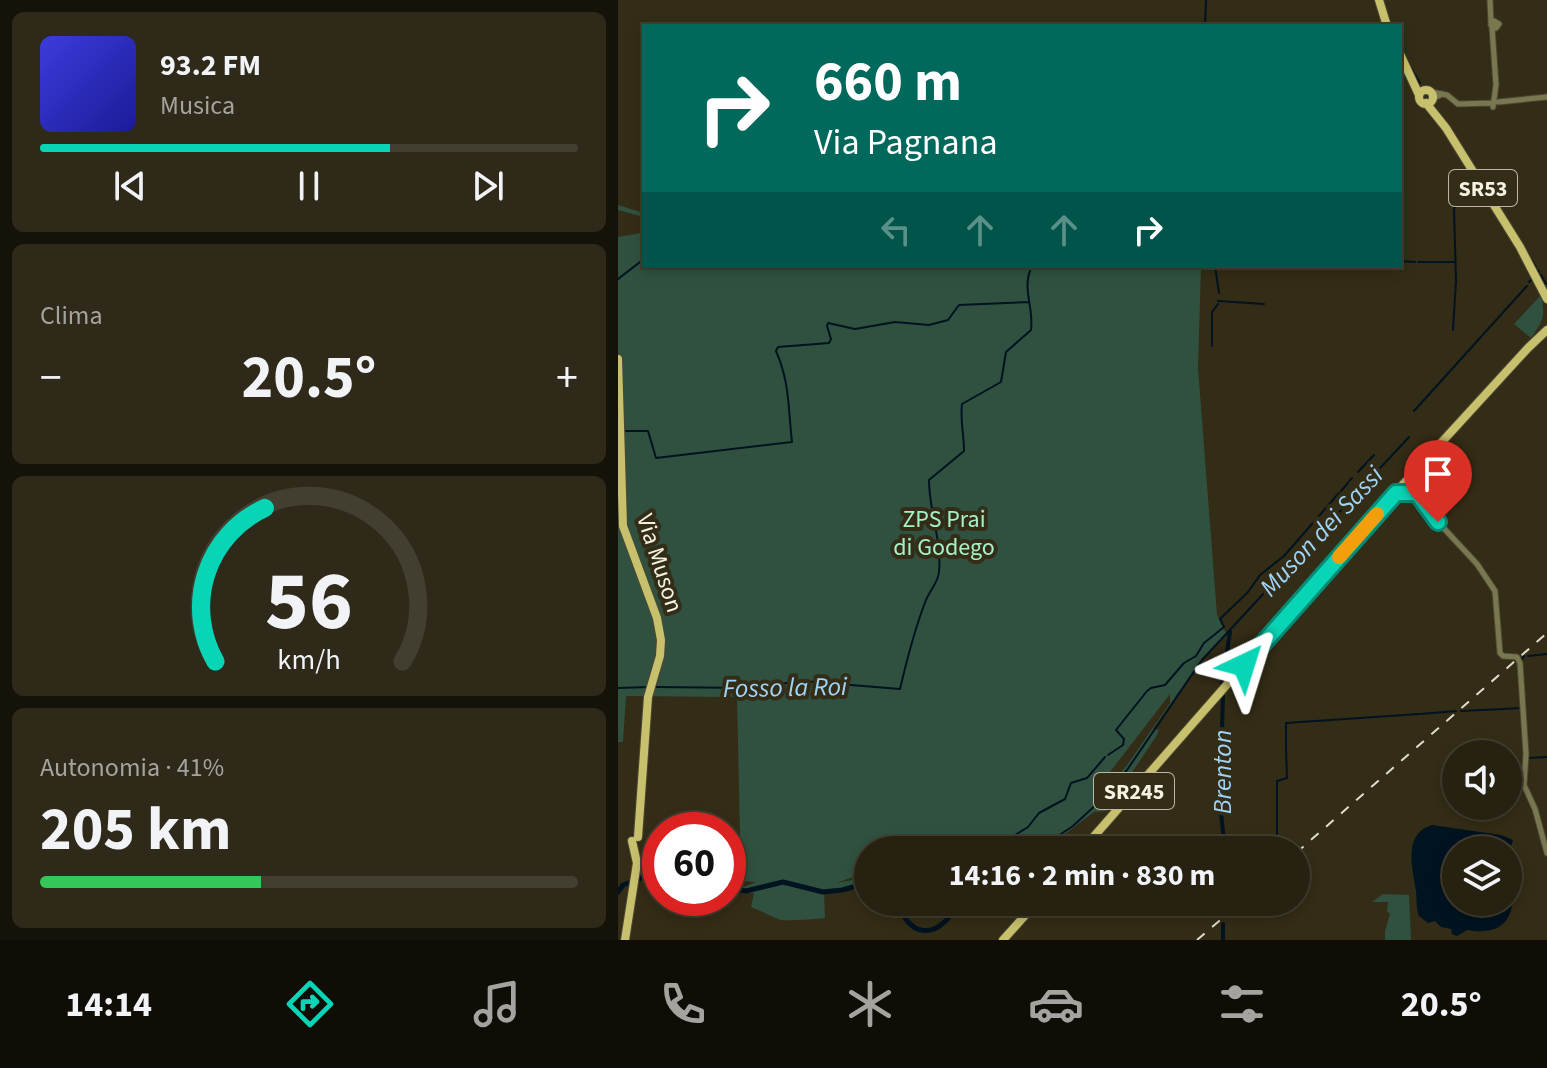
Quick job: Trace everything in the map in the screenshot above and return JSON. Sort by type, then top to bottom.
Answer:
[{"type":"main road","points":[[1379,0],[1386,24]]},
{"type":"main road","name":"SR53","points":[[1402,58],[1521,248],[1544,291]]},
{"type":"main road","name":"SR245","points":[[1528,348],[1547,323]]},
{"type":"main road","name":"SR245","points":[[1094,836],[1396,493],[1547,330]]},
{"type":"main road","name":"Via Muson","points":[[618,359],[624,531],[661,634],[660,656],[650,687],[634,879],[625,940]]},
{"type":"main road","points":[[1003,940],[1024,916]]},
{"type":"street","points":[[1490,0],[1494,25],[1496,103]]},
{"type":"street","points":[[1428,97],[1443,94],[1458,104],[1547,97]]},
{"type":"street","points":[[1396,493],[1417,493],[1438,522],[1477,564],[1495,591],[1499,651],[1503,656],[1515,657],[1520,661],[1526,754],[1524,785],[1535,809],[1547,853]]},
{"type":"green space","name":"ZPS Prai di Godego","points":[[618,205],[642,212],[642,268],[1201,268],[1198,368],[1217,615],[1226,633],[1200,661],[1153,729],[1159,730],[1157,735],[1127,780],[1122,777],[1108,792],[1111,797],[1105,800],[1110,807],[1107,811],[1094,812],[1062,836],[854,836],[854,877],[836,883],[854,880],[854,890],[851,887],[824,891],[825,918],[781,920],[751,907],[754,893],[746,893],[746,886],[756,882],[746,881],[746,812],[740,812],[737,697],[626,696],[623,742],[618,742],[618,237],[641,233],[640,216],[618,210]],"holes":[[[1170,694],[1170,703],[1107,789],[1100,785]]]},
{"type":"green space","points":[[1542,294],[1543,316],[1531,338],[1514,324]]},
{"type":"green space","points":[[1383,894],[1409,895],[1411,940],[1385,940],[1390,914],[1387,911],[1388,902],[1372,902]]},
{"type":"water","points":[[1432,825],[1503,836],[1442,836],[1442,916],[1508,916],[1498,927],[1485,931],[1467,930],[1457,936],[1452,934],[1451,929],[1441,927],[1435,921],[1428,923],[1419,916],[1412,853],[1416,836]]},
{"type":"waterway","points":[[1205,24],[1206,0]]},
{"type":"waterway","points":[[1375,0],[1376,4]]},
{"type":"waterway","points":[[1408,63],[1420,83]]},
{"type":"waterway","points":[[1453,330],[1456,280],[1454,209],[1471,175]]},
{"type":"waterway","points":[[1531,259],[1536,267]]},
{"type":"waterway","points":[[618,279],[642,261]]},
{"type":"waterway","points":[[1402,261],[1415,262]]},
{"type":"waterway","points":[[1418,262],[1455,262]]},
{"type":"waterway","name":"Fosso la Roi","points":[[655,687],[749,688],[802,681],[900,689],[918,622],[939,572],[939,549],[929,480],[964,451],[962,404],[1001,382],[1006,352],[1031,330],[1028,282],[1031,268]]},
{"type":"waterway","points":[[1215,268],[1219,293]]},
{"type":"waterway","points":[[1541,275],[1546,284]]},
{"type":"waterway","points":[[1529,282],[1532,279]]},
{"type":"waterway","points":[[1414,411],[1527,286]]},
{"type":"waterway","points":[[1218,301],[1264,304]]},
{"type":"waterway","points":[[623,431],[648,431],[656,458],[792,442],[786,385],[776,351],[778,347],[829,343],[828,323],[855,329],[895,322],[929,325],[948,320],[959,305],[1029,302]]},
{"type":"waterway","points":[[1212,346],[1212,312],[1218,304]]},
{"type":"waterway","name":"Muson dei Sassi","points":[[1058,836],[1099,802],[1127,770],[1202,660],[1409,437]]},
{"type":"waterway","points":[[1358,472],[1374,455]]},
{"type":"waterway","points":[[1349,481],[1352,478]]},
{"type":"waterway","points":[[1341,491],[1348,483]]},
{"type":"waterway","points":[[1108,755],[1123,745],[1124,739],[1116,730],[1147,691],[1165,685],[1184,663],[1196,656],[1204,643],[1224,627],[1220,619],[1248,592],[1260,575],[1284,556],[1339,493]]},
{"type":"waterway","name":"Brenton","points":[[1222,684],[1230,632]]},
{"type":"waterway","points":[[1528,656],[1547,654]]},
{"type":"waterway","points":[[1521,661],[1524,656]]},
{"type":"waterway","name":"Fosso la Roi","points":[[618,688],[649,687]]},
{"type":"waterway","name":"Brenton","points":[[1223,694],[1220,804],[1223,836]]},
{"type":"waterway","points":[[1461,711],[1523,708]]},
{"type":"waterway","points":[[1421,714],[1456,711]]},
{"type":"waterway","points":[[1286,746],[1286,723],[1419,714]]},
{"type":"waterway","points":[[1277,836],[1277,781],[1287,778],[1286,748]]},
{"type":"waterway","points":[[1014,836],[1028,827],[1039,813],[1065,799],[1071,783],[1087,778],[1105,757]]},
{"type":"waterway","points":[[1528,758],[1547,757]]},
{"type":"waterway","points":[[618,892],[623,885],[642,878]]},
{"type":"waterway","points":[[746,891],[783,882],[823,892],[854,887]]},
{"type":"waterway","points":[[904,916],[915,928],[923,930],[939,926],[950,916]]},
{"type":"waterway","name":"Brenton","points":[[1223,924],[1223,940]]},
{"type":"railway","points":[[1310,841],[1547,633]]},
{"type":"railway","points":[[1197,940],[1225,916]]},
{"type":"slow traffic","points":[[1339,557],[1377,514]]},
{"type":"route","points":[[1244,665],[1396,493],[1417,493],[1438,522]]}]
